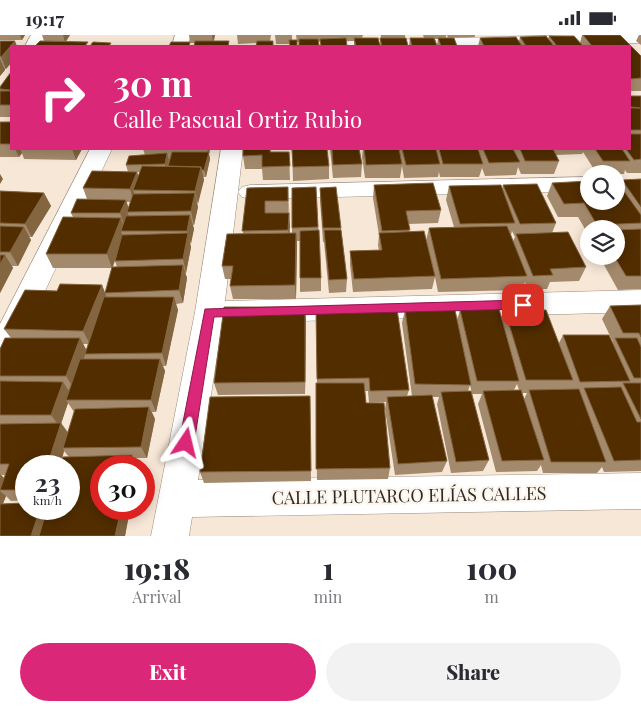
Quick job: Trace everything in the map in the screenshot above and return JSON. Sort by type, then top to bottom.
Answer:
[{"type":"street","points":[[354,45],[376,40],[634,38],[641,54]]},
{"type":"street","points":[[0,354],[101,150]]},
{"type":"street","points":[[170,536],[209,313],[232,150]]},
{"type":"street","points":[[227,193],[580,184]]},
{"type":"street","points":[[209,313],[641,301]]},
{"type":"street","name":"CALLE PLUTARCO ELÍAS CALLES","points":[[177,499],[641,491]]},
{"type":"building","points":[[583,35],[620,35],[630,45],[591,45]]},
{"type":"building","points":[[546,36],[553,45],[525,45],[520,37]]},
{"type":"building","points":[[549,36],[574,36],[582,45],[556,45]]},
{"type":"building","points":[[516,37],[521,45],[484,45],[480,38]]},
{"type":"building","points":[[346,38],[347,45],[321,45],[320,39]]},
{"type":"building","points":[[354,38],[378,38],[380,45],[356,45]]},
{"type":"building","points":[[380,38],[406,38],[408,45],[382,45]]},
{"type":"building","points":[[410,38],[434,38],[437,45],[412,45]]},
{"type":"building","points":[[438,38],[454,38],[457,45],[441,45]]},
{"type":"building","points":[[299,39],[318,39],[319,45],[299,45]]},
{"type":"building","points":[[289,40],[297,40],[297,45],[290,45]]},
{"type":"building","points":[[0,41],[15,41],[1,57]]},
{"type":"building","points":[[40,41],[88,42],[86,45],[36,45]]},
{"type":"building","points":[[195,41],[229,41],[228,45],[194,45]]},
{"type":"building","points":[[257,41],[273,41],[273,45],[256,45]]},
{"type":"building","points":[[93,42],[111,43],[110,45],[91,45]]},
{"type":"building","points":[[171,42],[190,42],[189,45],[170,45]]},
{"type":"building","points":[[631,46],[641,56],[641,78],[631,79]]},
{"type":"building","points":[[10,73],[10,90],[0,89]]},
{"type":"building","points":[[0,91],[10,91],[10,105],[0,105]]},
{"type":"building","points":[[631,96],[641,96],[641,130],[631,130],[631,108],[640,108],[631,107]]},
{"type":"building","points":[[0,122],[10,122],[10,144],[0,144]]},
{"type":"building","points":[[631,134],[641,134],[641,159],[634,160],[627,150],[631,150]]},
{"type":"building","points":[[243,150],[289,152],[290,166],[262,167],[262,155],[243,156]]},
{"type":"building","points":[[292,150],[327,150],[329,166],[293,167]]},
{"type":"building","points":[[332,150],[359,150],[362,164],[333,165]]},
{"type":"building","points":[[364,150],[399,150],[402,164],[366,165]]},
{"type":"building","points":[[402,150],[436,150],[440,164],[406,165]]},
{"type":"building","points":[[439,150],[478,150],[483,164],[443,164]]},
{"type":"building","points":[[483,150],[514,150],[520,162],[489,163]]},
{"type":"building","points":[[520,150],[554,150],[559,161],[525,161]]},
{"type":"building","points":[[596,150],[623,150],[630,161],[603,161]]},
{"type":"building","points":[[172,152],[209,152],[204,170],[202,170],[201,167],[168,166]]},
{"type":"building","points":[[167,153],[165,164],[126,165],[129,156]]},
{"type":"building","points":[[142,166],[201,167],[195,191],[133,190]]},
{"type":"building","points":[[92,171],[137,172],[130,189],[83,188]]},
{"type":"building","points":[[641,179],[641,207],[625,184],[625,180]]},
{"type":"building","points":[[580,181],[580,203],[564,204],[552,183]]},
{"type":"building","points":[[433,183],[441,210],[406,211],[410,230],[382,231],[374,185]]},
{"type":"building","points":[[537,184],[556,223],[520,224],[503,185]]},
{"type":"building","points":[[501,185],[515,223],[460,224],[449,186]]},
{"type":"building","points":[[288,187],[288,201],[265,201],[265,213],[289,213],[288,230],[242,231],[247,188]]},
{"type":"building","points":[[316,187],[318,227],[292,228],[292,188]]},
{"type":"building","points":[[336,187],[341,228],[323,228],[320,188]]},
{"type":"building","points":[[0,191],[44,193],[25,224],[0,223]]},
{"type":"building","points":[[195,193],[191,211],[127,212],[133,194]]},
{"type":"building","points":[[625,193],[641,215],[641,223],[625,224],[625,220],[594,220],[588,210],[625,210]]},
{"type":"building","points":[[77,199],[126,200],[120,213],[71,213]]},
{"type":"building","points":[[190,215],[187,231],[121,231],[126,216]]},
{"type":"building","points":[[63,217],[121,218],[107,254],[46,254]]},
{"type":"building","points":[[0,226],[24,227],[10,252],[0,252]]},
{"type":"building","points":[[507,226],[527,276],[441,279],[429,228]]},
{"type":"building","points":[[641,229],[641,276],[626,276],[619,265],[625,265],[625,230]]},
{"type":"building","points":[[319,230],[321,278],[300,278],[300,231]]},
{"type":"building","points":[[324,230],[341,230],[347,279],[329,280]]},
{"type":"building","points":[[424,231],[435,276],[354,279],[350,251],[382,250],[379,233]]},
{"type":"building","points":[[568,232],[580,255],[580,265],[585,265],[586,267],[550,269],[553,275],[533,276],[516,234]]},
{"type":"building","points":[[188,233],[183,259],[115,261],[122,235]]},
{"type":"building","points":[[296,233],[295,285],[230,286],[233,266],[222,266],[227,234]]},
{"type":"building","points":[[0,255],[5,255],[0,264]]},
{"type":"building","points":[[183,265],[179,290],[105,293],[112,267]]},
{"type":"building","points":[[60,284],[102,285],[83,331],[4,329],[25,290],[57,291]]},
{"type":"building","points":[[104,297],[174,297],[162,353],[85,354]]},
{"type":"building","points":[[641,305],[641,337],[639,333],[623,333],[610,306]]},
{"type":"building","points":[[224,307],[305,307],[305,382],[214,383]]},
{"type":"building","points":[[397,309],[409,390],[370,391],[369,378],[317,379],[316,310]]},
{"type":"building","points":[[499,309],[519,381],[477,381],[460,310]]},
{"type":"building","points":[[405,310],[455,310],[471,385],[415,384]]},
{"type":"building","points":[[546,310],[573,380],[526,380],[505,311]]},
{"type":"building","points":[[563,335],[609,335],[630,381],[580,382]]},
{"type":"building","points":[[5,338],[80,338],[66,376],[0,376],[0,349]]},
{"type":"building","points":[[615,338],[637,338],[641,347],[641,378],[634,378]]},
{"type":"building","points":[[80,359],[160,359],[151,400],[66,400]]},
{"type":"building","points":[[0,381],[63,382],[51,415],[0,415]]},
{"type":"building","points":[[316,383],[364,383],[366,403],[384,403],[390,468],[316,469]]},
{"type":"building","points":[[623,383],[641,383],[641,419]]},
{"type":"building","points":[[621,387],[637,422],[641,422],[641,460],[614,461],[584,388]]},
{"type":"building","points":[[579,389],[606,462],[551,462],[529,390]]},
{"type":"building","points":[[521,390],[544,460],[502,461],[483,391]]},
{"type":"building","points":[[471,391],[489,460],[456,462],[441,392]]},
{"type":"building","points":[[432,395],[447,461],[398,464],[387,397]]},
{"type":"building","points":[[310,396],[311,471],[200,472],[210,397]]},
{"type":"building","points":[[149,407],[141,447],[63,448],[75,409]]},
{"type":"building","points":[[61,423],[51,455],[15,455],[15,490],[0,490],[9,464],[0,464],[0,424]]},
{"type":"building","points":[[90,456],[90,520],[119,520],[115,536],[39,536],[44,520],[80,520],[80,457]]},
{"type":"building","points":[[15,503],[15,520],[36,520],[31,536],[0,536],[0,504]]},
{"type":"route","points":[[186,443],[209,313],[523,305]]}]
